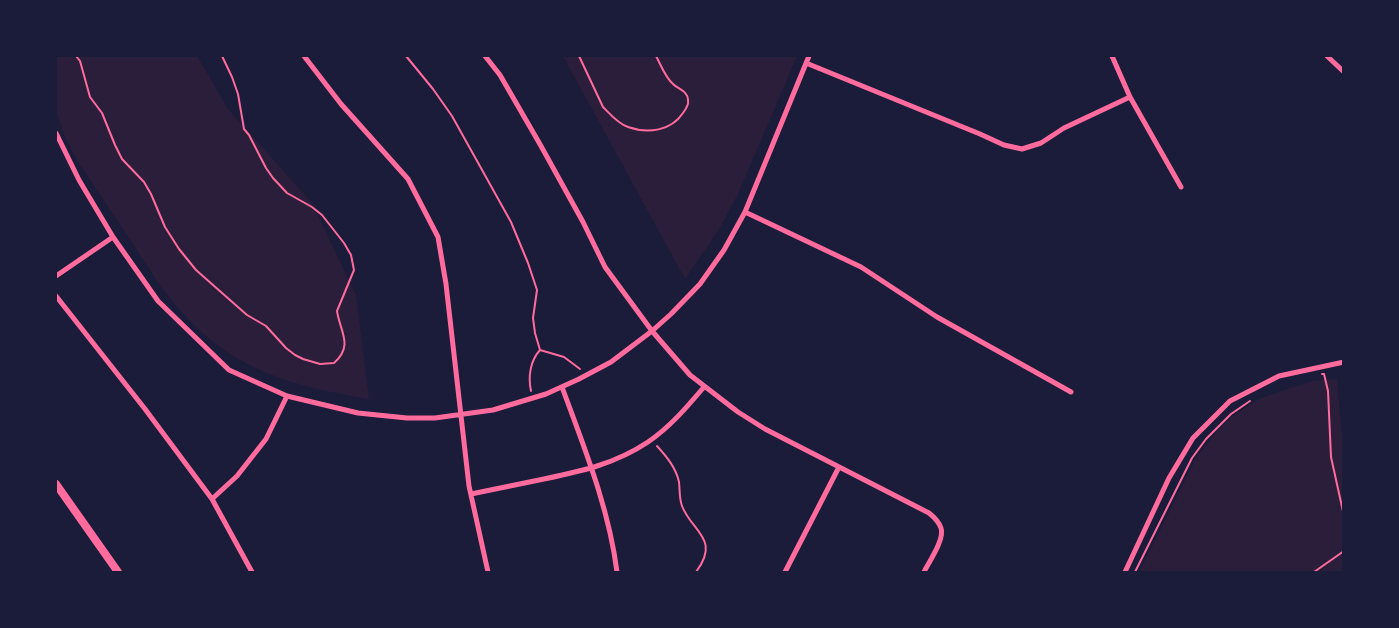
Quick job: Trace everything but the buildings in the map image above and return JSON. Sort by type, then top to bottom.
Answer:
[{"type":"main road","points":[[56,484],[118,573]]},
{"type":"street","points":[[304,56],[341,104],[408,179],[438,237],[462,414],[466,465],[488,573]]},
{"type":"street","points":[[485,56],[500,75],[541,146],[605,267],[652,331],[690,375],[738,412],[765,429],[929,513],[938,521],[942,529],[942,538],[924,573]]},
{"type":"street","points":[[56,133],[79,180],[113,237],[158,301],[229,370],[286,396],[358,413],[387,417],[435,418],[493,410],[562,387],[611,362],[671,314],[699,284],[724,250],[745,212],[809,56]]},
{"type":"street","points":[[1112,56],[1130,97],[1181,187]]},
{"type":"street","points":[[1327,56],[1344,72]]},
{"type":"street","points":[[806,63],[1004,146],[1022,149],[1041,143],[1064,128],[1130,97]]},
{"type":"street","points":[[745,212],[861,267],[938,317],[1071,392]]},
{"type":"street","points":[[56,276],[113,237]]},
{"type":"street","points":[[56,296],[145,409],[212,500],[252,573]]},
{"type":"street","points":[[1125,573],[1169,478],[1193,438],[1230,401],[1279,376],[1344,362]]},
{"type":"street","points":[[562,387],[604,507],[617,573]]},
{"type":"street","points":[[471,495],[606,464],[651,440],[679,415],[704,387]]},
{"type":"street","points":[[212,500],[237,476],[266,440],[286,396]]},
{"type":"street","points":[[785,573],[839,467]]},
{"type":"path","points":[[76,56],[80,61],[90,97],[102,113],[122,159],[144,182],[165,226],[179,249],[196,270],[247,315],[266,326],[286,348],[303,359],[320,364],[334,363],[344,352],[345,338],[337,311],[354,270],[351,255],[322,215],[287,193],[266,168],[244,129],[238,94],[222,56]]},
{"type":"path","points":[[406,56],[452,116],[511,222],[537,290],[532,318],[540,350]]},
{"type":"path","points":[[579,56],[608,113],[628,127],[656,130],[675,123],[687,108],[688,99],[687,94],[668,79],[656,56]]},
{"type":"path","points":[[540,350],[564,357],[586,375]]},
{"type":"path","points":[[533,398],[529,380],[535,356],[540,350]]},
{"type":"path","points":[[1313,375],[1324,374],[1328,391],[1331,457],[1344,516]]},
{"type":"path","points":[[1135,573],[1192,458],[1206,439],[1231,414],[1257,396]]},
{"type":"path","points":[[651,440],[671,463],[679,483],[681,503],[685,514],[703,535],[706,548],[703,561],[696,573]]},
{"type":"path","points":[[1314,573],[1344,551]]},
{"type":"shaded area","points":[[56,56],[197,56],[228,109],[312,203],[356,295],[369,399],[306,386],[253,367],[206,336],[184,314],[162,288],[79,163],[65,137],[56,110]]},
{"type":"shaded area","points":[[563,56],[797,56],[737,196],[718,231],[685,279]]},
{"type":"shaded area","points":[[1337,379],[1344,459],[1343,572],[1139,572],[1196,458],[1216,432],[1234,415],[1259,399],[1312,381]]}]
